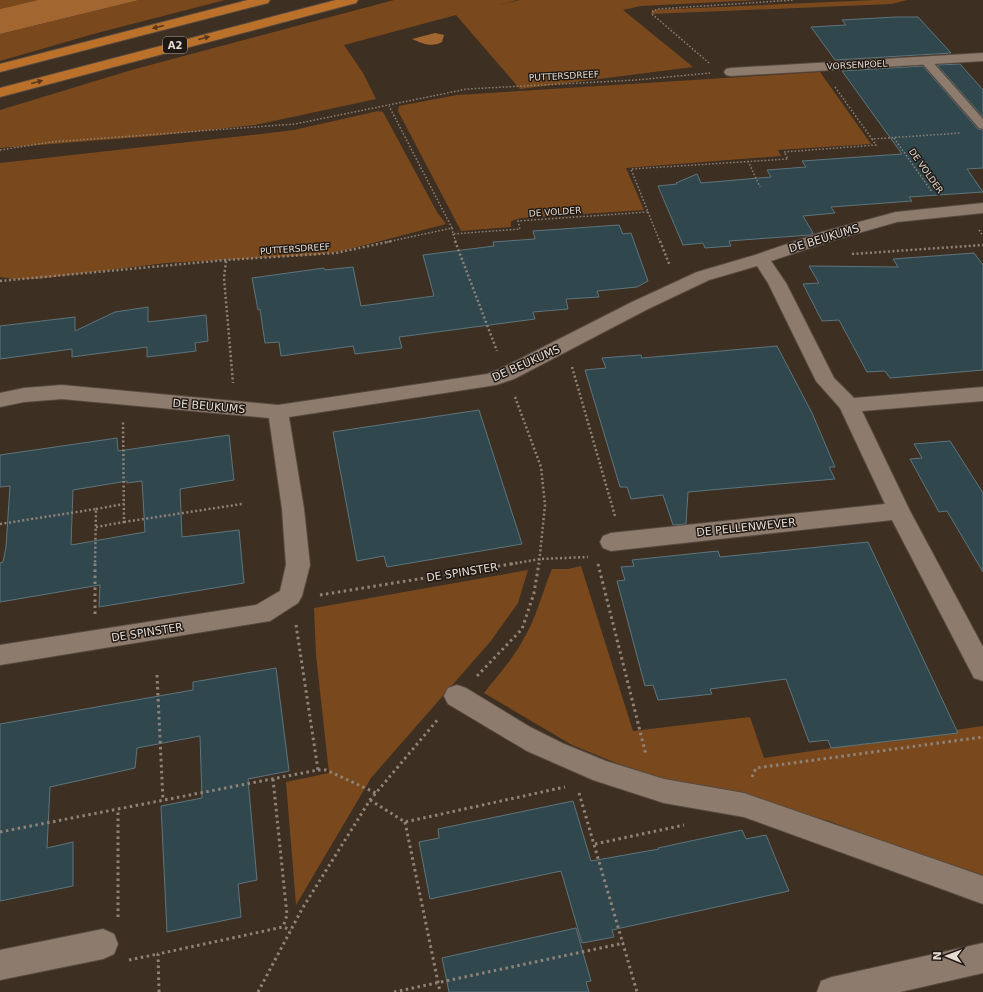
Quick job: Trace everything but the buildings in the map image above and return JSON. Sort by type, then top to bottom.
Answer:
[{"type":"highway","name":"A2","points":[[0,68],[263,0]]},
{"type":"highway","name":"A2","points":[[0,94],[351,0]]},
{"type":"street","name":"VORSENPOEL","points":[[731,72],[983,57]]},
{"type":"street","name":"DE BEUKUMS","points":[[0,400],[24,395],[62,392],[236,410],[278,412],[489,380],[507,374],[703,276],[761,260],[828,236],[896,217],[983,208]]},
{"type":"street","points":[[761,260],[777,283],[826,381],[850,405],[899,511],[983,671]]},
{"type":"street","points":[[850,405],[983,394]]},
{"type":"street","points":[[278,412],[294,509],[298,565],[290,596]]},
{"type":"street","name":"DE PELLENWEVER","points":[[608,541],[899,511]]},
{"type":"street","name":"DE SPINSTER","points":[[0,655],[261,614],[290,596]]},
{"type":"street","points":[[457,696],[522,735],[586,766],[654,789],[721,799],[743,805],[817,830],[927,873],[983,890]]},
{"type":"street","points":[[0,965],[103,944]]},
{"type":"street","points":[[832,992],[983,958]]},
{"type":"lane","points":[[926,61],[983,126]]},
{"type":"path","points":[[712,66],[652,14],[653,11],[658,9],[794,0]]},
{"type":"path","points":[[679,287],[631,169],[788,159],[784,152],[876,145],[821,67]]},
{"type":"path","name":"PUTTERSDREEF","points":[[0,150],[51,142],[295,124],[468,89],[636,80],[714,72]]},
{"type":"path","points":[[389,106],[452,228],[471,286],[507,374]]},
{"type":"path","name":"DE VOLDER","points":[[872,139],[968,133]]},
{"type":"path","name":"DE VOLDER","points":[[894,138],[946,212]]},
{"type":"path","points":[[748,161],[760,187]]},
{"type":"path","name":"DE VOLDER","points":[[453,234],[520,229],[518,221],[648,212]]},
{"type":"path","name":"PUTTERSDREEF","points":[[0,282],[226,260],[336,253],[452,228]]},
{"type":"path","points":[[846,255],[983,246]]},
{"type":"path","points":[[226,260],[224,278],[236,410]]},
{"type":"path","points":[[566,345],[608,541],[654,789]]},
{"type":"path","points":[[123,398],[124,522]]},
{"type":"path","points":[[0,524],[124,504]]},
{"type":"path","points":[[96,527],[242,504]]},
{"type":"path","points":[[94,640],[96,509]]},
{"type":"path","name":"DE SPINSTER","points":[[290,596],[316,596],[540,559],[608,541]]},
{"type":"path","points":[[295,619],[318,770]]},
{"type":"path","points":[[157,675],[163,801]]},
{"type":"path","points":[[743,805],[756,768],[983,737]]},
{"type":"path","points":[[0,832],[318,770],[326,770],[376,793]]},
{"type":"path","points":[[273,779],[287,915],[283,927]]},
{"type":"path","points":[[576,785],[595,844],[637,992]]},
{"type":"path","points":[[370,800],[405,822],[568,787]]},
{"type":"path","points":[[118,809],[118,918]]},
{"type":"path","points":[[405,822],[440,992]]},
{"type":"path","points":[[595,844],[686,825]]},
{"type":"path","points":[[159,992],[158,954],[283,927],[291,930]]},
{"type":"path","points":[[394,992],[624,943]]},
{"type":"shaded area","points":[[0,0],[38,0],[0,9]]},
{"type":"shaded area","points":[[38,0],[139,0],[0,34],[0,9]]},
{"type":"shaded area","points":[[139,0],[225,0],[97,33],[0,61],[0,34]]},
{"type":"shaded area","points":[[394,0],[517,0],[500,5],[520,0],[759,0],[641,6],[623,10],[693,67],[520,89],[456,15],[344,45],[363,73],[376,99],[255,125],[154,136],[0,148],[0,110],[135,69]]},
{"type":"shaded area","points":[[874,0],[908,0],[891,4],[651,14],[652,10]]},
{"type":"shaded area","points":[[435,33],[444,35],[442,42],[438,44],[430,45],[412,39]]},
{"type":"shaded area","points":[[820,72],[871,144],[778,150],[781,156],[626,168],[644,210],[521,218],[511,221],[511,227],[461,231],[398,111],[399,106],[457,95]]},
{"type":"shaded area","points":[[378,111],[383,112],[437,212],[446,224],[342,251],[315,255],[166,263],[37,279],[12,279],[0,277],[0,163],[294,130]]},
{"type":"shaded area","points":[[581,566],[633,731],[750,717],[764,758],[983,726],[983,875],[878,840],[829,821],[791,811],[743,805],[616,763],[572,745],[484,693],[510,660],[529,630],[552,569],[568,569]]},
{"type":"shaded area","points":[[528,570],[518,603],[490,642],[371,778],[296,905],[286,782],[329,773],[316,655],[314,608]]}]
